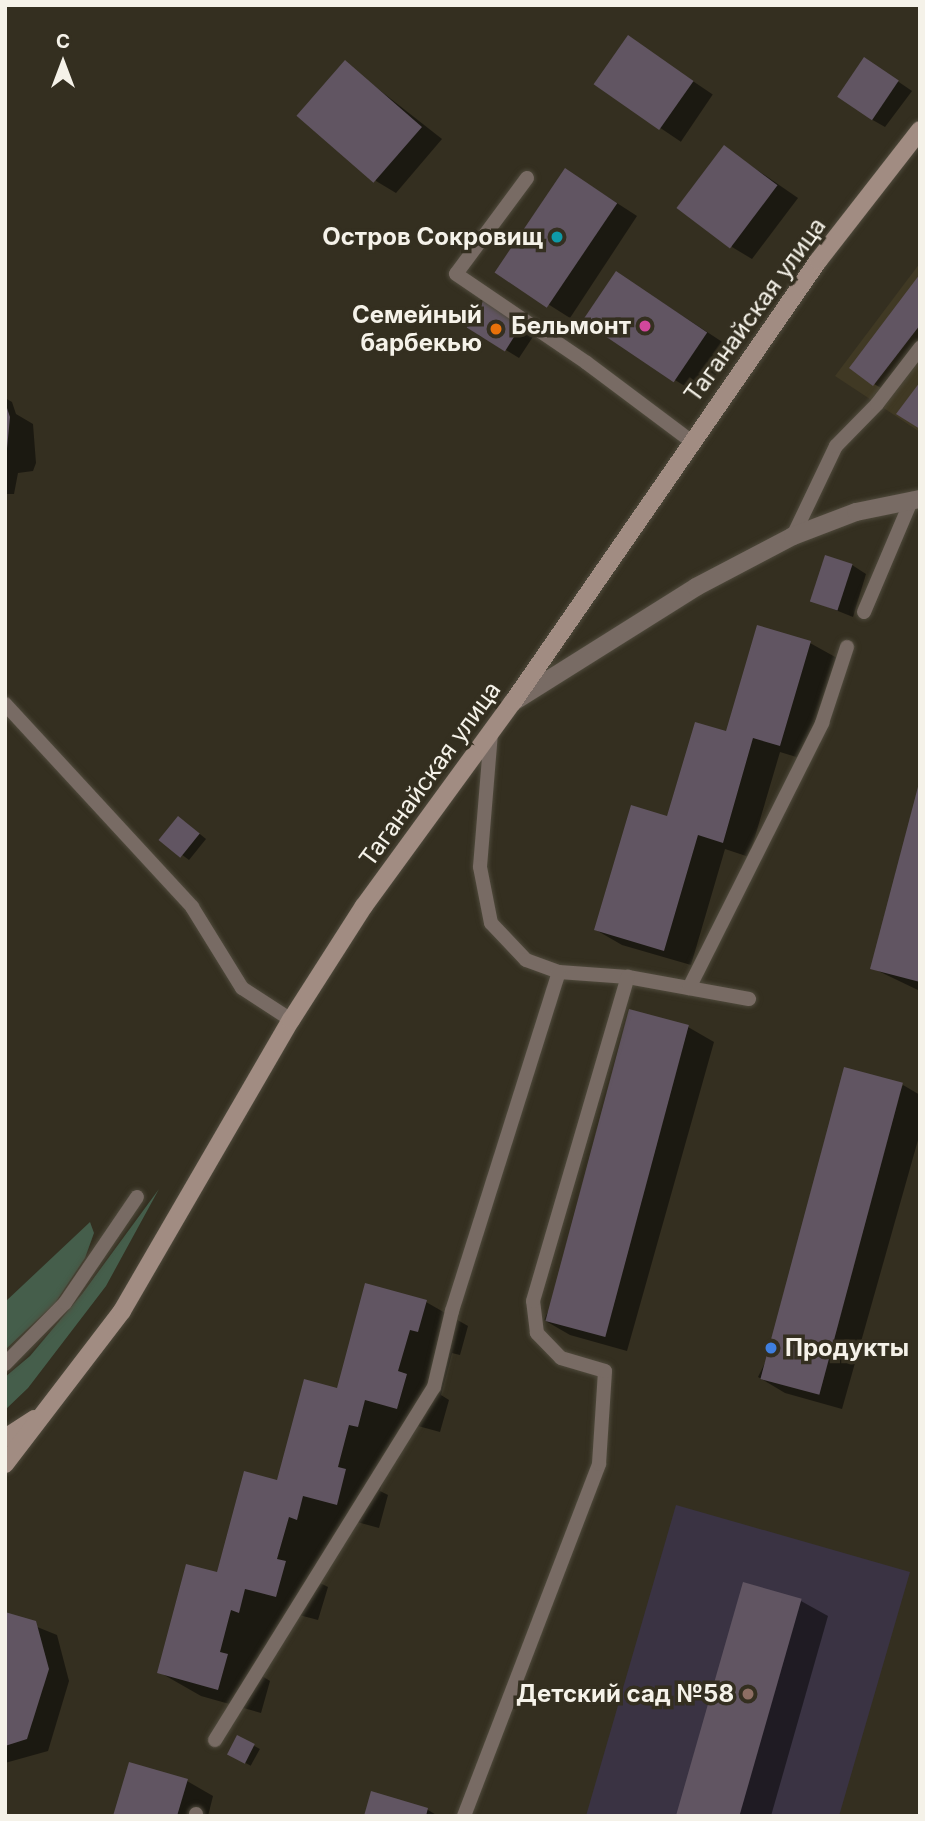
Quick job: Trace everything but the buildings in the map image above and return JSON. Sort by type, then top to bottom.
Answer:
[{"type":"main road","name":"Таганайская улица","points":[[5,1465],[122,1311],[291,1020],[364,906],[513,702],[818,261],[920,130]]},
{"type":"main road","points":[[5,1438],[43,1413]]},
{"type":"street","points":[[513,702],[696,587],[793,536],[856,512],[916,499]]},
{"type":"lane","points":[[527,178],[456,274],[587,363],[691,441]]},
{"type":"lane","points":[[793,536],[836,446],[877,404],[920,348]]},
{"type":"lane","points":[[864,612],[916,499]]},
{"type":"lane","points":[[688,988],[822,723],[847,647]]},
{"type":"lane","points":[[5,704],[192,907],[242,988],[291,1020]]},
{"type":"lane","points":[[491,733],[480,867],[491,923],[526,960],[559,972],[628,977],[749,999]]},
{"type":"lane","points":[[215,1740],[435,1387],[452,1311],[559,972]]},
{"type":"lane","points":[[464,1816],[599,1464],[605,1371],[561,1358],[537,1333],[533,1301],[628,977]]},
{"type":"lane","points":[[5,1364],[65,1303],[137,1197]]},
{"type":"shaded area","points":[[920,263],[920,432],[835,376]]},
{"type":"shaded area","name":"Детский сад №58","points":[[676,1505],[910,1572],[839,1816],[586,1816]]},
{"type":"green space","points":[[159,1189],[106,1286],[28,1388],[5,1410],[5,1377],[30,1356],[82,1294]]},
{"type":"green space","points":[[90,1222],[94,1233],[85,1258],[55,1303],[5,1350],[5,1302]]},
{"type":"place","name":"Остров Сокровищ","points":[[557,237]]},
{"type":"place","name":"Бельмонт","points":[[645,326]]},
{"type":"place","name":"Семейный барбекью","points":[[496,329]]},
{"type":"place","name":"Продукты","points":[[771,1348]]},
{"type":"place","name":"Детский сад №58","points":[[748,1694]]}]
